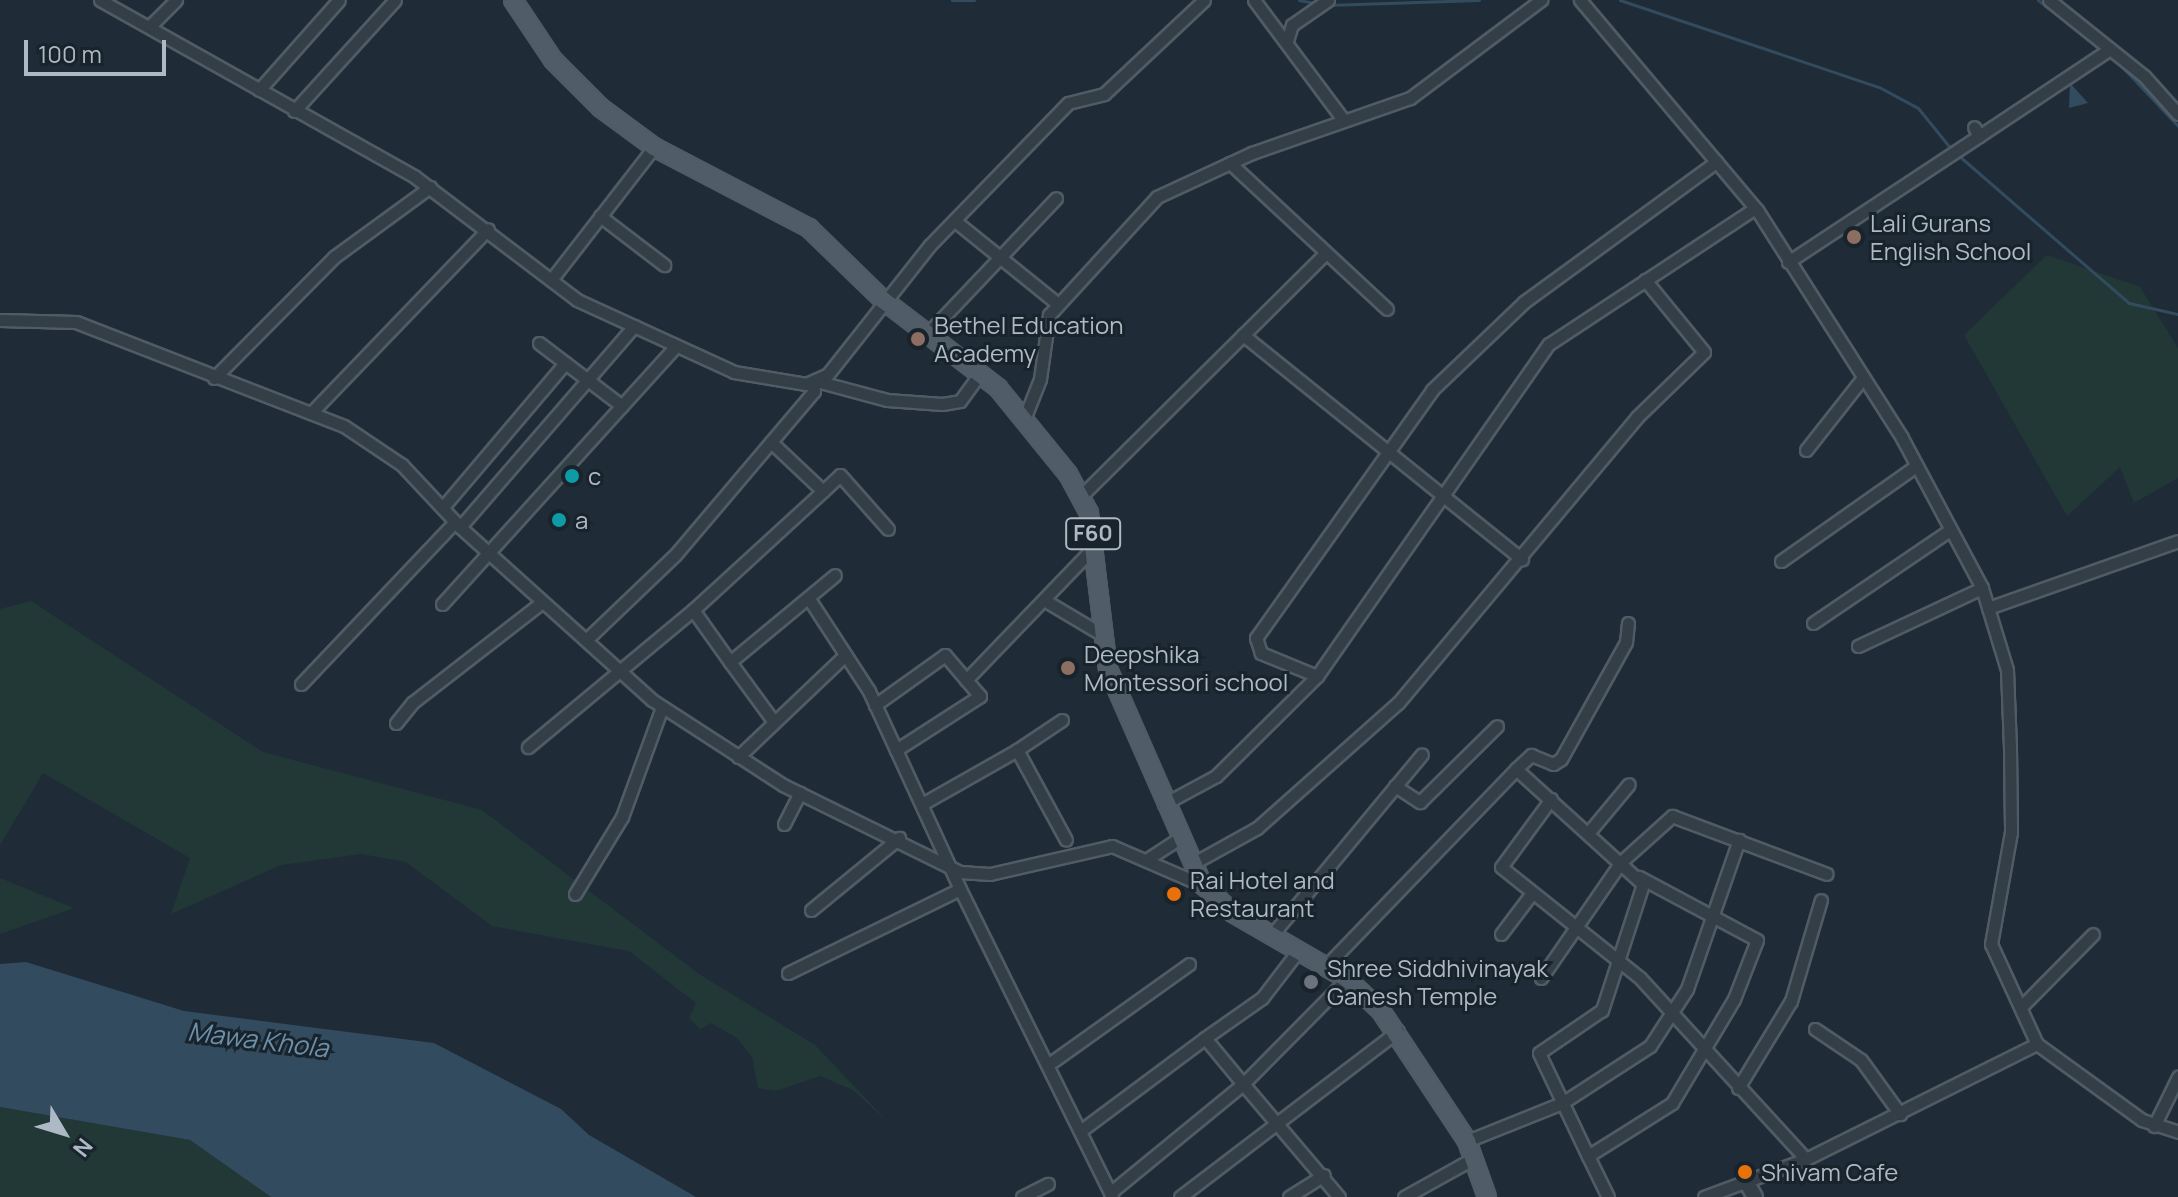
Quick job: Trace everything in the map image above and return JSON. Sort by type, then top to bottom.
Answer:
[{"type":"main road","name":"F60","points":[[513,0],[579,90],[654,147],[792,215],[883,300],[930,331],[980,373],[1023,422],[1082,495],[1095,546],[1108,669],[1164,804],[1203,885],[1271,936],[1347,979],[1398,1031],[1467,1141],[1487,1197]]},
{"type":"street","points":[[100,0],[430,187],[551,280],[634,326],[734,372],[816,382],[887,400],[942,404],[960,401],[980,373]]},
{"type":"street","points":[[150,26],[176,0]]},
{"type":"street","points":[[259,90],[339,0]]},
{"type":"street","points":[[294,111],[395,0]]},
{"type":"street","points":[[586,640],[675,555],[814,391],[816,382],[883,300],[1076,95],[1104,94],[1204,0]]},
{"type":"street","points":[[1254,0],[1277,25],[1342,118]]},
{"type":"street","points":[[1277,25],[1292,25],[1328,0]]},
{"type":"street","points":[[1023,422],[1058,304],[1157,197],[1230,163],[1342,118],[1410,98],[1541,0]]},
{"type":"street","points":[[1580,0],[1755,208],[1916,466],[1982,588],[2007,670],[2011,804],[1991,944],[2024,1004],[2037,1044],[2154,1126],[2178,1132]]},
{"type":"street","points":[[2049,0],[2110,49],[2178,114]]},
{"type":"street","points":[[1287,41],[1292,25]]},
{"type":"street","points":[[1788,262],[1977,131],[2110,49]]},
{"type":"street","points":[[551,280],[654,147]]},
{"type":"street","points":[[1317,676],[1261,653],[1256,638],[1432,390],[1524,302],[1716,162]]},
{"type":"street","points":[[1230,163],[1325,254],[1365,282],[1387,309]]},
{"type":"street","points":[[214,378],[334,257],[430,187]]},
{"type":"street","points":[[930,331],[1056,198]]},
{"type":"street","points":[[1164,804],[1216,776],[1317,676],[1549,344],[1755,208]]},
{"type":"street","points":[[600,216],[664,265]]},
{"type":"street","points":[[955,221],[1058,304]]},
{"type":"street","points":[[311,413],[488,229]]},
{"type":"street","points":[[1082,495],[1325,254]]},
{"type":"street","points":[[1192,864],[1257,828],[1355,744],[1522,559],[1637,417],[1704,352],[1645,280]]},
{"type":"street","points":[[0,320],[76,322],[311,413],[402,465],[458,525],[662,707],[800,793],[899,838],[955,869],[990,874],[1112,846],[1149,858],[1203,885]]},
{"type":"street","points":[[301,684],[458,525],[634,326]]},
{"type":"street","points":[[1243,335],[1522,559]]},
{"type":"street","points":[[539,343],[622,406]]},
{"type":"street","points":[[442,604],[492,556],[676,346]]},
{"type":"street","points":[[443,507],[565,363]]},
{"type":"street","points":[[1806,450],[1861,380]]},
{"type":"street","points":[[771,442],[823,491]]},
{"type":"street","points":[[1781,561],[1916,466]]},
{"type":"street","points":[[528,747],[693,610],[840,475],[888,529]]},
{"type":"street","points":[[1813,623],[1950,530]]},
{"type":"street","points":[[1988,608],[2178,541]]},
{"type":"street","points":[[966,680],[1095,546]]},
{"type":"street","points":[[730,662],[835,575]]},
{"type":"street","points":[[1858,646],[1982,588]]},
{"type":"street","points":[[809,599],[875,705],[955,869],[960,889],[1083,1129],[1111,1195],[1243,1084],[1347,979]]},
{"type":"street","points":[[1044,600],[1103,635]]},
{"type":"street","points":[[396,723],[412,703],[542,602]]},
{"type":"street","points":[[693,610],[774,722]]},
{"type":"street","points":[[1326,966],[1531,755],[1553,764],[1561,759],[1626,642],[1628,623]]},
{"type":"street","points":[[738,757],[845,655]]},
{"type":"street","points":[[875,705],[945,655],[980,696],[896,750]]},
{"type":"street","points":[[575,894],[622,817],[662,707]]},
{"type":"street","points":[[922,804],[1017,750],[1062,720]]},
{"type":"street","points":[[1395,786],[1420,802],[1497,726]]},
{"type":"street","points":[[1017,750],[1066,840]]},
{"type":"street","points":[[1271,936],[1422,754]]},
{"type":"street","points":[[1516,769],[1632,871],[1680,904],[1714,912],[1757,940],[1705,1049],[1672,1103],[1588,1156]]},
{"type":"street","points":[[1589,832],[1629,784]]},
{"type":"street","points":[[784,824],[800,793]]},
{"type":"street","points":[[1551,799],[1500,863],[1532,893],[1623,963],[1675,1012],[1738,1088],[1806,1159]]},
{"type":"street","points":[[1541,978],[1621,862],[1672,816],[1827,874]]},
{"type":"street","points":[[811,910],[899,838]]},
{"type":"street","points":[[1149,858],[1180,838]]},
{"type":"street","points":[[1467,1141],[1562,1103],[1633,1063],[1675,1012],[1739,840]]},
{"type":"street","points":[[1608,1197],[1562,1103],[1540,1049],[1602,1010],[1623,963],[1644,890],[1632,871]]},
{"type":"street","points":[[788,973],[960,889]]},
{"type":"street","points":[[1501,934],[1532,893]]},
{"type":"street","points":[[1738,1088],[1791,1001],[1821,900]]},
{"type":"street","points":[[2024,1004],[2093,934]]},
{"type":"street","points":[[1083,1129],[1262,998],[1298,951]]},
{"type":"street","points":[[1049,1064],[1189,964]]},
{"type":"street","points":[[1815,1029],[1861,1060],[1900,1114]]},
{"type":"street","points":[[1180,1197],[1279,1126],[1398,1031]]},
{"type":"street","points":[[1205,1038],[1324,1175],[1339,1197]]},
{"type":"street","points":[[1704,1197],[1752,1191],[1806,1159],[2037,1044]]},
{"type":"street","points":[[2154,1126],[2178,1077]]},
{"type":"street","points":[[1404,1197],[1474,1158]]},
{"type":"street","points":[[1289,1197],[1324,1175]]},
{"type":"street","points":[[1022,1197],[1048,1184]]},
{"type":"green space","points":[[2047,255],[2140,287],[2178,348],[2178,478],[2134,503],[2120,467],[2067,516],[1964,335]]},
{"type":"green space","points":[[31,601],[263,752],[482,810],[699,974],[815,1045],[889,1123],[853,1090],[820,1076],[776,1091],[758,1088],[752,1057],[737,1038],[711,1023],[700,1029],[689,1018],[696,1003],[629,951],[492,926],[406,862],[361,854],[281,865],[171,914],[190,858],[43,773],[0,845],[0,609]]},
{"type":"green space","points":[[0,878],[74,908],[0,934]]},
{"type":"green space","points":[[0,1107],[190,1140],[271,1197],[0,1197]]},
{"type":"water","points":[[2070,83],[2088,103],[2069,108]]},
{"type":"water","name":"Mawa Khola","points":[[26,962],[184,1011],[434,1043],[561,1109],[589,1135],[696,1197],[271,1197],[190,1140],[0,1107],[0,964]]},
{"type":"waterway","points":[[952,0],[974,0]]},
{"type":"waterway","points":[[1299,0],[1315,3]]},
{"type":"waterway","points":[[1327,5],[1479,0]]},
{"type":"waterway","points":[[1620,0],[1879,87],[1918,108],[1952,150]]},
{"type":"waterway","points":[[2038,0],[2079,31]]},
{"type":"waterway","points":[[2110,54],[2178,126]]},
{"type":"waterway","points":[[1958,155],[2129,303],[2178,314]]},
{"type":"place","name":"Lali Gurans English School","points":[[1854,237]]},
{"type":"place","name":"Bethel Education Academy","points":[[918,339]]},
{"type":"place","name":"c","points":[[572,476]]},
{"type":"place","name":"a","points":[[559,520]]},
{"type":"place","name":"Deepshika Montessori school","points":[[1068,668]]},
{"type":"place","name":"Rai Hotel and Restaurant","points":[[1174,894]]},
{"type":"place","name":"Shree Siddhivinayak Ganesh Temple","points":[[1311,982]]},
{"type":"place","name":"Shivam Cafe","points":[[1745,1172]]}]
